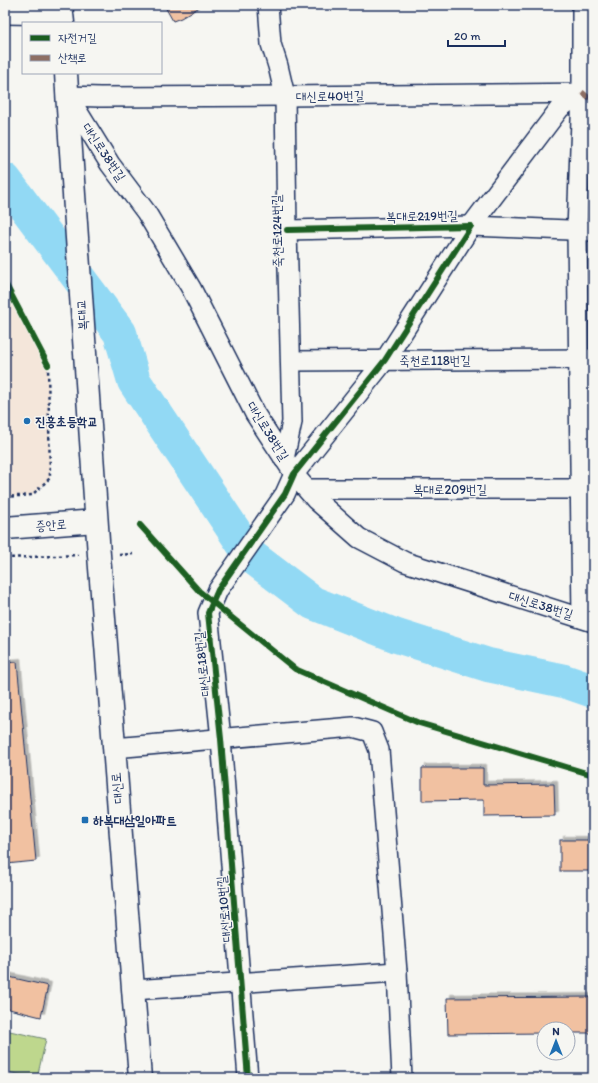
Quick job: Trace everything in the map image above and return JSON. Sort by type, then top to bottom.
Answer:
[{"type":"street","name":"죽천로124번길","points":[[268,5],[271,44],[285,96],[292,422],[289,466]]},
{"type":"street","points":[[582,5],[589,95],[585,231],[587,620]]},
{"type":"street","points":[[5,14],[62,14]]},
{"type":"street","points":[[66,74],[68,102]]},
{"type":"street","name":"대신로40번길","points":[[68,102],[108,97],[589,95]]},
{"type":"street","points":[[470,226],[560,108],[589,95]]},
{"type":"street","name":"대신로38번길","points":[[68,102],[110,164],[146,212],[191,288],[255,414],[306,490],[316,500],[359,538],[405,562],[587,620]]},
{"type":"street","name":"복대교","points":[[68,102],[96,521]]},
{"type":"street","name":"복대로219번길","points":[[289,466],[385,360],[470,226]]},
{"type":"street","name":"복대로219번길","points":[[287,230],[470,226],[585,231]]},
{"type":"street","name":"죽천로118번길","points":[[291,361],[586,359]]},
{"type":"street","name":"대신로18번길","points":[[221,739],[208,613],[218,590],[285,494],[289,466]]},
{"type":"street","name":"복대로209번길","points":[[306,490],[586,490]]},
{"type":"street","name":"증안로","points":[[5,528],[96,521]]},
{"type":"street","name":"대신로","points":[[96,521],[140,1078]]},
{"type":"street","points":[[114,748],[353,727],[372,732],[379,750],[397,972],[402,1078]]},
{"type":"street","name":"대신로10번길","points":[[221,739],[248,1078]]},
{"type":"street","points":[[133,990],[397,972]]},
{"type":"path","points":[[5,497],[32,495],[50,478],[48,365],[45,358]]},
{"type":"path","points":[[5,558],[133,554]]},
{"type":"shaded area","name":"진흥초등학교","points":[[5,283],[48,365],[50,478],[32,495],[5,497]]},
{"type":"green space","points":[[5,1030],[46,1039],[37,1078],[5,1071]]},
{"type":"building","points":[[164,5],[203,5],[173,21]]},
{"type":"building","points":[[17,662],[36,861],[6,864],[5,663]]},
{"type":"building","points":[[422,768],[483,768],[483,785],[554,784],[555,815],[484,816],[484,800],[422,801]]},
{"type":"building","points":[[560,840],[593,840],[593,871],[560,871]]},
{"type":"building","points":[[5,976],[48,986],[41,1017],[5,1008]]},
{"type":"building","points":[[593,997],[593,1033],[576,1033],[576,1021],[536,1021],[536,1033],[448,1034],[447,998]]},
{"type":"waterway","points":[[5,180],[120,333],[134,381],[251,556],[313,603],[397,636],[488,665],[564,681],[593,691]]},
{"type":"marked path","points":[[582,92],[593,101]]},
{"type":"cycle path","points":[[248,1078],[221,739],[208,613],[218,590],[285,494],[294,474],[385,360],[471,226],[287,230]]},
{"type":"cycle path","points":[[5,283],[48,365]]},
{"type":"cycle path","points":[[140,525],[199,591],[295,669],[419,723],[593,775]]},
{"type":"place","name":"진흥초등학교","points":[[27,421]]},
{"type":"place","name":"하복대삼일아파트","points":[[85,820]]}]
